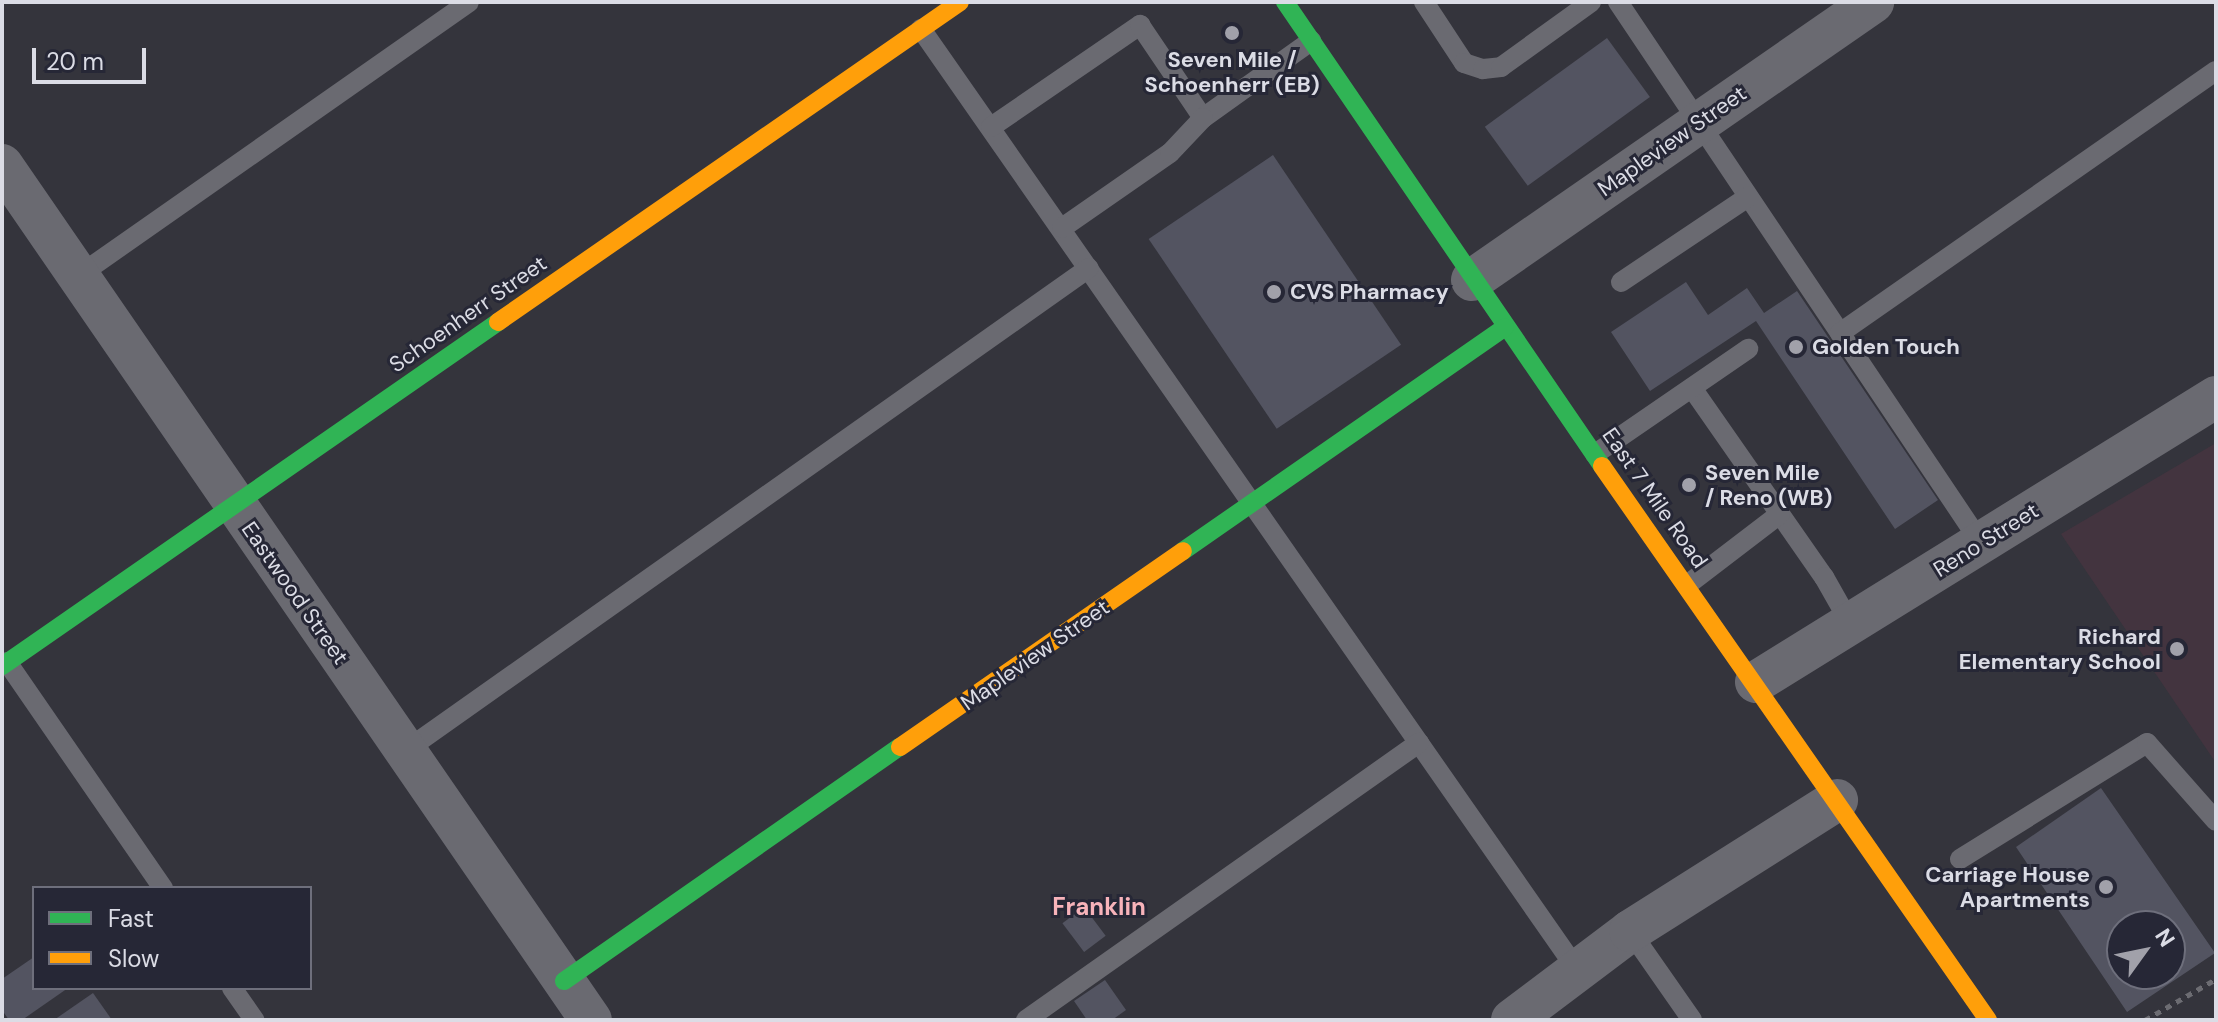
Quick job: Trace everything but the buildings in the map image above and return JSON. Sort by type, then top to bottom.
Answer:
[{"type":"street","name":"Schoenherr Street","points":[[4,664],[960,2]]},
{"type":"street","name":"Mapleview Street","points":[[1472,280],[1873,2]]},
{"type":"street","name":"East 7 Mile Road","points":[[1292,5],[1311,41],[1472,280],[1756,682],[1988,1020]]},
{"type":"street","name":"Eastwood Street","points":[[2,165],[591,1020]]},
{"type":"street","name":"Mapleview Street","points":[[564,981],[1505,327]]},
{"type":"street","name":"Reno Street","points":[[1756,682],[2209,407]]},
{"type":"street","points":[[1512,1020],[1630,931],[1837,800]]},
{"type":"lane","points":[[78,276],[469,2]]},
{"type":"lane","points":[[919,2],[927,25],[991,127],[1578,971]]},
{"type":"lane","points":[[1424,2],[1464,63],[1483,69],[1501,67],[1591,2]]},
{"type":"lane","points":[[1618,2],[1981,543]]},
{"type":"lane","points":[[991,127],[1140,25],[1203,118]]},
{"type":"lane","points":[[1062,228],[1170,153],[1203,118],[1311,41]]},
{"type":"lane","points":[[1840,333],[2216,71]]},
{"type":"lane","points":[[1621,282],[1748,197]]},
{"type":"lane","points":[[405,751],[1089,268]]},
{"type":"lane","points":[[1595,454],[1748,349]]},
{"type":"lane","points":[[1692,388],[1824,577],[1850,623]]},
{"type":"lane","points":[[1687,585],[1780,514]]},
{"type":"lane","points":[[4,664],[162,886]]},
{"type":"lane","points":[[1026,1020],[1419,743]]},
{"type":"lane","points":[[1960,859],[2147,743],[2216,821]]},
{"type":"lane","points":[[1630,931],[1692,1020]]},
{"type":"lane","points":[[233,990],[254,1020]]},
{"type":"path","points":[[2145,1020],[2216,979]]},
{"type":"shaded area","name":"Richard Elementary School","points":[[2216,443],[2216,763],[2061,534]]},
{"type":"traffic: fast","points":[[1285,2],[1602,466]]},
{"type":"traffic: fast","points":[[2,666],[498,322]]},
{"type":"traffic: fast","points":[[1183,551],[1505,327]]},
{"type":"traffic: fast","points":[[564,981],[900,747]]},
{"type":"traffic: slow","points":[[498,322],[960,2]]},
{"type":"traffic: slow","points":[[1602,466],[1988,1020]]},
{"type":"traffic: slow","points":[[900,747],[1183,551]]},
{"type":"place","name":"Seven Mile / Schoenherr (EB)","points":[[1232,33]]},
{"type":"place","name":"CVS Pharmacy","points":[[1274,292]]},
{"type":"place","name":"Golden Touch","points":[[1796,347]]},
{"type":"place","name":"Seven Mile / Reno (WB)","points":[[1689,485]]},
{"type":"place","name":"Richard Elementary School","points":[[2177,649]]},
{"type":"place","name":"Carriage House Apartments","points":[[2106,887]]},
{"type":"district","name":"Franklin","points":[[1099,907]]}]
